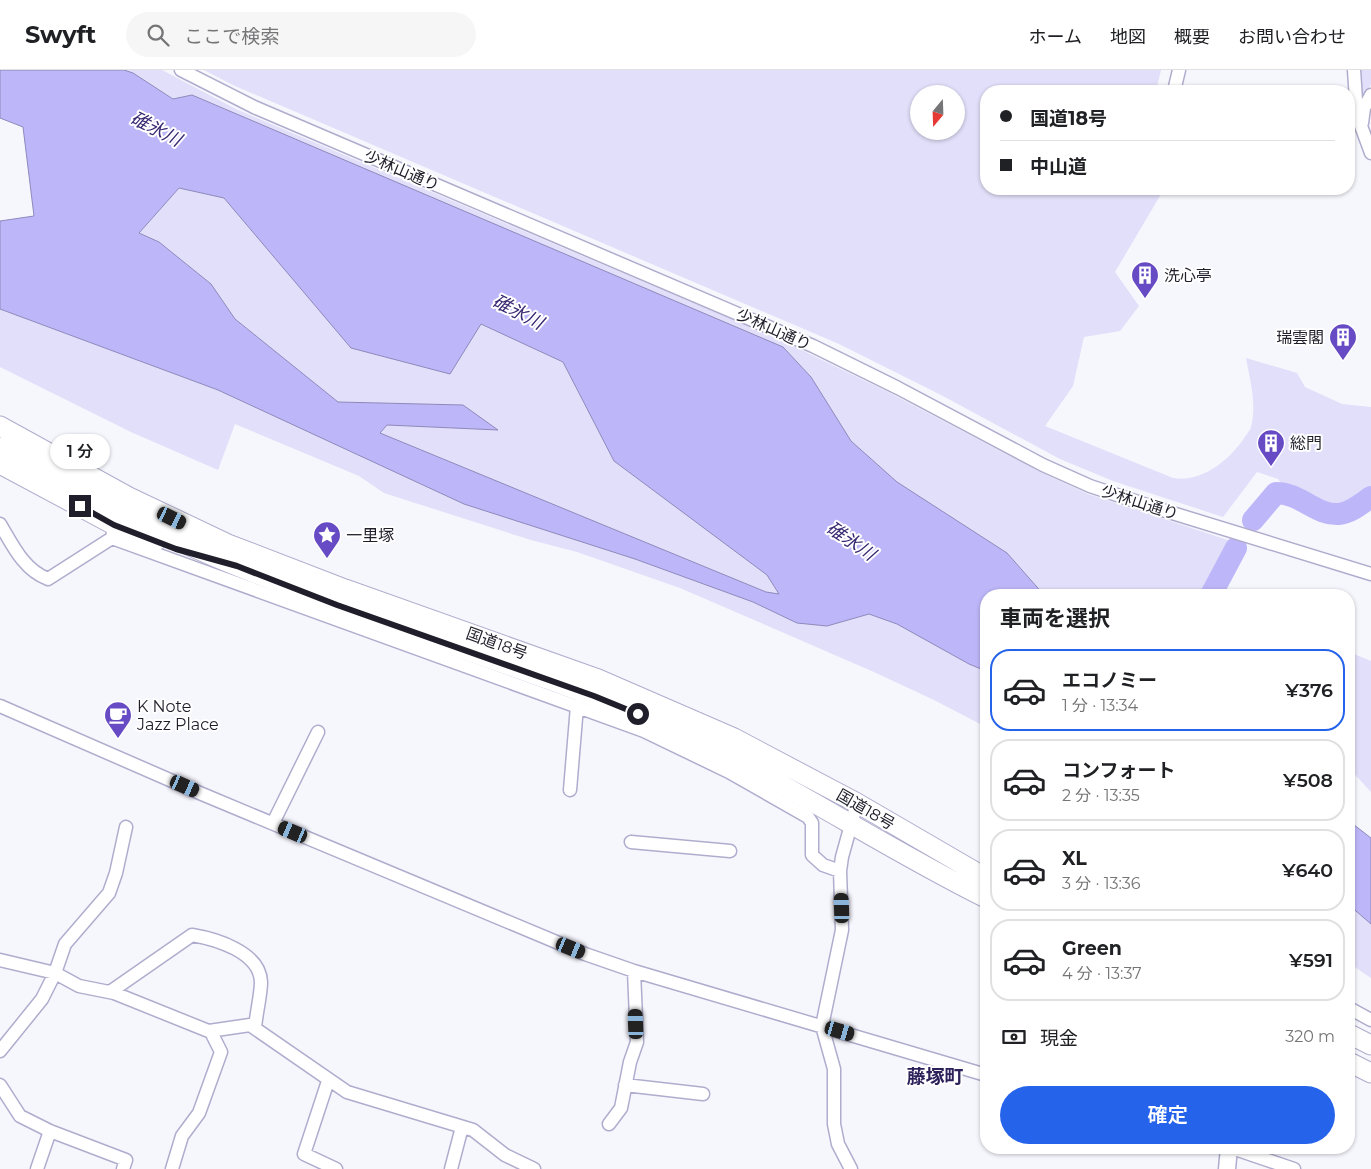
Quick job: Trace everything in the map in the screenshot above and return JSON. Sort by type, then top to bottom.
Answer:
[{"type":"highway","name":"国道18号","points":[[0,426],[129,497],[228,544],[336,586],[598,678],[734,738],[857,803],[980,875]]},
{"type":"highway","name":"国道18号","points":[[0,447],[113,523],[237,566],[602,699],[667,727],[734,759],[850,825],[980,895]]},
{"type":"highway","points":[[0,464],[113,523]]},
{"type":"highway","points":[[1355,1037],[1371,1045]]},
{"type":"highway","points":[[1355,1065],[1371,1074]]},
{"type":"main road","points":[[1227,1169],[1229,1154]]},
{"type":"street","name":"少林山通り","points":[[181,70],[254,107],[813,346],[898,388],[1043,465],[1090,486],[1371,574]]},
{"type":"street","points":[[1175,85],[1179,70]]},
{"type":"street","points":[[1354,70],[1354,85]]},
{"type":"street","points":[[1363,134],[1362,116],[1371,94]]},
{"type":"street","points":[[1355,103],[1363,134],[1371,153]]},
{"type":"street","points":[[0,524],[22,559],[35,574],[48,579],[113,523],[293,606],[644,731],[720,768],[808,817],[812,823],[812,855],[823,865],[840,871]]},
{"type":"street","points":[[0,706],[542,937],[634,971],[980,1073]]},
{"type":"street","points":[[570,790],[578,706]]},
{"type":"street","points":[[273,823],[318,732]]},
{"type":"street","points":[[851,1169],[838,1144],[834,1124],[834,1069],[822,1026],[842,930],[840,871],[857,803]]},
{"type":"street","points":[[1,1050],[42,999],[55,973],[65,944],[109,893],[116,874],[126,827]]},
{"type":"street","points":[[631,842],[730,851]]},
{"type":"street","points":[[110,992],[192,935],[208,937],[244,954],[259,970],[260,986],[255,1028]]},
{"type":"street","points":[[0,960],[55,973],[79,986],[110,992],[211,1032],[221,1052],[199,1113],[182,1136],[172,1169]]},
{"type":"street","points":[[609,1124],[621,1108],[630,1062],[637,1042],[634,971]]},
{"type":"street","points":[[1355,1011],[1371,1020]]},
{"type":"street","points":[[208,1031],[250,1025],[328,1081],[347,1092],[473,1130],[505,1155],[534,1169]]},
{"type":"street","points":[[328,1081],[304,1154],[336,1169]]},
{"type":"street","points":[[0,1085],[20,1116],[50,1132],[126,1160],[123,1169]]},
{"type":"street","points":[[625,1085],[703,1094]]},
{"type":"street","points":[[451,1169],[462,1127]]},
{"type":"street","points":[[37,1169],[50,1132]]},
{"type":"street","points":[[1248,1154],[1294,1169]]},
{"type":"shaded area","points":[[124,70],[162,70],[236,109],[785,342],[890,393],[1040,472],[1088,494],[1234,542],[1208,589],[1039,589],[1007,553],[897,482],[851,441],[811,377],[783,347],[192,95],[174,99],[133,73]]},
{"type":"shaded area","points":[[204,70],[1161,70],[1157,85],[980,85],[980,195],[1160,195],[1115,272],[1139,306],[1120,331],[1084,337],[1073,386],[1045,426],[1173,478],[1183,479],[1203,474],[1230,456],[1250,429],[1253,419],[1253,401],[1246,358],[1297,373],[1305,387],[1342,404],[1371,407],[1371,495],[1353,505],[1332,509],[1303,494],[1284,487],[1278,479],[1257,472],[1223,517],[1113,481],[1060,459],[943,396],[839,344],[235,86]]},
{"type":"shaded area","points":[[1357,70],[1371,70],[1371,84],[1360,107]]},
{"type":"shaded area","points":[[179,188],[224,198],[254,233],[487,326],[563,362],[614,461],[768,575],[779,594],[766,592],[380,433],[387,425],[497,429],[463,405],[338,402],[235,319],[211,284],[159,242],[139,233]]},
{"type":"shaded area","points":[[0,309],[218,390],[464,504],[635,559],[753,602],[797,623],[827,626],[869,614],[897,624],[980,669],[980,724],[874,672],[680,588],[577,552],[531,540],[384,493],[359,476],[235,424],[218,470],[131,432],[0,367]]},
{"type":"shaded area","points":[[1355,654],[1371,661],[1371,792],[1355,775]]},
{"type":"shaded area","points":[[1355,910],[1371,924],[1371,978],[1355,967]]},
{"type":"water","name":"碓氷川","points":[[0,70],[124,70],[133,73],[173,99],[192,95],[783,347],[811,377],[851,441],[897,482],[1007,553],[1039,589],[980,589],[980,669],[897,624],[869,614],[827,626],[797,623],[753,602],[635,559],[464,504],[218,390],[0,309],[0,221],[34,216],[23,127],[0,118]],"holes":[[[179,188],[224,198],[351,348],[450,374],[481,324],[563,362],[614,461],[767,575],[779,594],[766,592],[380,433],[387,425],[498,430],[463,405],[338,402],[235,319],[211,284],[159,242],[139,233]]]},
{"type":"water","points":[[1355,826],[1371,838],[1371,924],[1355,910]]},
{"type":"waterway","points":[[1253,520],[1276,493],[1293,497],[1331,514],[1348,512],[1371,497]]},
{"type":"waterway","points":[[1214,589],[1236,548]]},
{"type":"place","name":"洗心亭","points":[[1145,299]]},
{"type":"place","name":"瑞雲閣","points":[[1343,361]]},
{"type":"place","name":"総門","points":[[1271,467]]},
{"type":"place","name":"一里塚","points":[[327,559]]},
{"type":"place","name":"K Note Jazz Place","points":[[118,739]]},
{"type":"district","name":"藤塚町","points":[[935,1076]]},
{"type":"route","points":[[80,506],[114,525],[176,549],[237,566],[337,605],[594,696],[638,714]]}]
